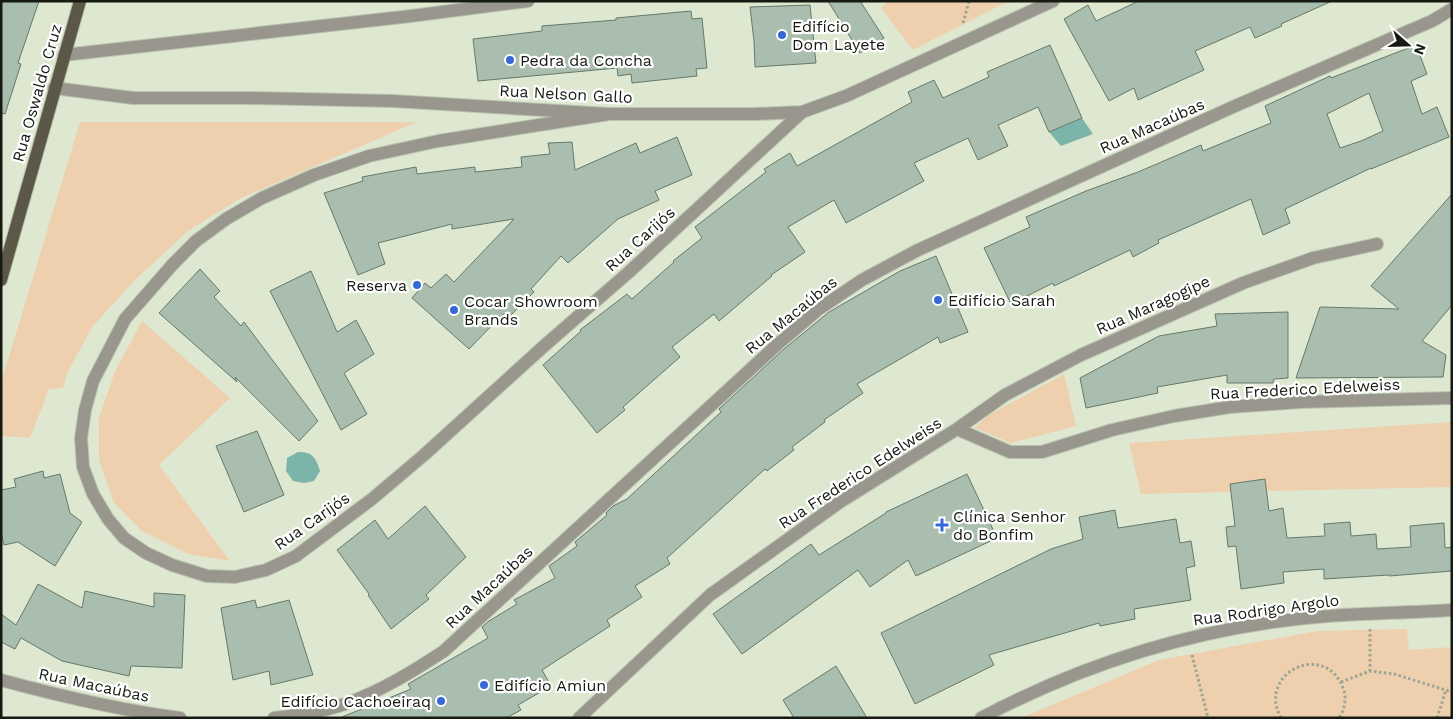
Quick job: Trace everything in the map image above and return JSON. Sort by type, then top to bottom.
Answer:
[{"type":"main road","name":"Rua Oswaldo Cruz","points":[[1,280],[80,1]]},
{"type":"street","points":[[64,55],[528,1]]},
{"type":"street","name":"Rua Nelson Gallo","points":[[54,88],[133,98],[394,101],[609,114],[755,114],[802,112],[846,96],[1053,1]]},
{"type":"street","name":"Rua Macaúbas","points":[[274,718],[303,714],[344,704],[382,688],[414,671],[444,651],[779,344],[820,309],[862,280],[918,250],[1234,106],[1432,21],[1452,9]]},
{"type":"street","name":"Rua Carijós","points":[[609,114],[438,141],[369,156],[314,175],[262,198],[226,219],[196,241],[173,264],[125,319],[93,381],[85,410],[81,438],[83,467],[93,494],[108,519],[124,538],[146,553],[172,565],[207,576],[235,577],[250,574],[266,570],[296,556],[372,500],[424,455],[544,346],[636,266],[802,112]]},
{"type":"street","name":"Rua Maragogipe","points":[[957,429],[1005,395],[1081,355],[1173,313],[1243,283],[1313,258],[1377,244]]},
{"type":"street","name":"Rua Frederico Edelweiss","points":[[579,718],[710,595],[840,502],[957,429],[1010,452],[1042,452],[1112,430],[1174,416],[1230,407],[1300,402],[1452,398]]},
{"type":"street","name":"Rua Rodrigo Argolo","points":[[981,718],[1068,676],[1117,658],[1188,637],[1316,617],[1452,610]]},
{"type":"street","name":"Rua Macaúbas","points":[[1,680],[135,712],[180,718]]},
{"type":"path","points":[[963,25],[968,1]]},
{"type":"path","points":[[1370,614],[1370,671]]},
{"type":"path","points":[[1281,718],[1277,711],[1275,700],[1277,688],[1282,678],[1291,670],[1302,665],[1313,664],[1324,666],[1334,673],[1341,682],[1345,692],[1345,704],[1340,718]]},
{"type":"path","points":[[1341,682],[1370,671],[1394,674],[1452,692]]},
{"type":"path","points":[[1197,674],[1208,718]]},
{"type":"path","points":[[1437,718],[1446,690]]},
{"type":"shaded area","points":[[888,1],[1009,1],[913,50],[881,8]]},
{"type":"shaded area","points":[[80,122],[417,122],[241,198],[188,231],[136,279],[93,326],[67,373],[63,388],[49,389],[30,438],[1,436],[1,383]]},
{"type":"shaded area","points":[[142,321],[230,398],[159,465],[230,561],[188,554],[142,531],[114,503],[99,460],[99,418],[115,371]]},
{"type":"shaded area","points":[[1064,374],[1076,426],[1011,443],[975,428],[987,416]]},
{"type":"shaded area","points":[[1452,422],[1452,487],[1141,494],[1129,443]]},
{"type":"shaded area","points":[[1407,629],[1409,650],[1452,647],[1452,718],[1021,718],[1159,660],[1317,631]]},
{"type":"water","points":[[1082,118],[1093,134],[1061,146],[1049,132]]},
{"type":"water","points":[[298,452],[310,454],[317,462],[320,471],[314,481],[304,483],[293,481],[286,471],[287,458]]},
{"type":"building","points":[[1,1],[39,1],[18,63],[21,64],[5,114],[1,113]]},
{"type":"building","points":[[828,1],[860,1],[884,38],[860,53]]},
{"type":"building","points":[[1139,1],[1332,1],[1255,38],[1250,27],[1195,51],[1204,70],[1138,100],[1134,88],[1109,101],[1064,19],[1088,5],[1096,21]]},
{"type":"building","name":"Edifício Dom Layete","points":[[810,5],[816,63],[755,67],[750,7]]},
{"type":"building","points":[[691,11],[692,19],[702,18],[707,68],[696,69],[697,76],[632,83],[631,74],[618,76],[617,68],[478,81],[473,39],[542,31],[542,26]]},
{"type":"building","points":[[1050,45],[1082,118],[1049,132],[1038,107],[998,125],[1008,146],[978,160],[968,138],[914,163],[924,181],[846,223],[834,200],[788,227],[805,252],[771,275],[719,321],[714,314],[672,347],[680,357],[623,407],[625,410],[597,433],[543,365],[580,330],[627,294],[632,299],[673,261],[702,238],[695,227],[766,172],[764,169],[790,153],[797,166],[912,102],[908,92],[934,80],[943,98],[989,77],[987,72]]},
{"type":"building","points":[[1416,45],[1427,74],[1411,81],[1422,114],[1437,107],[1449,137],[1371,168],[1285,209],[1290,223],[1263,235],[1251,199],[1158,240],[1159,243],[1133,257],[1130,250],[1054,286],[1053,283],[1011,304],[984,248],[1030,227],[1026,217],[1201,145],[1203,151],[1271,123],[1265,106],[1330,76],[1331,78]],"holes":[[[1369,93],[1383,131],[1340,148],[1327,114]]]},
{"type":"building","points":[[677,137],[692,175],[655,191],[659,200],[618,219],[568,263],[561,256],[531,289],[534,292],[508,318],[503,314],[469,349],[412,298],[425,283],[431,288],[446,274],[454,282],[514,219],[452,229],[452,224],[378,243],[385,264],[358,275],[324,193],[363,181],[362,177],[416,167],[417,174],[475,167],[475,172],[522,167],[521,157],[550,154],[548,143],[572,142],[575,170],[636,143],[640,153]]},
{"type":"building","points":[[1452,194],[1452,305],[1422,341],[1446,355],[1443,377],[1296,378],[1320,307],[1399,309],[1371,286]]},
{"type":"building","points":[[936,256],[968,332],[940,343],[938,337],[857,384],[863,393],[824,420],[825,422],[792,447],[794,450],[767,471],[765,469],[667,558],[670,564],[635,586],[642,597],[607,620],[610,626],[542,670],[551,686],[518,705],[521,710],[506,718],[342,718],[411,689],[408,684],[488,638],[482,627],[517,604],[514,600],[555,578],[549,566],[577,546],[575,542],[607,515],[606,513],[613,506],[627,499],[721,412],[719,409],[784,349],[829,312],[900,271]]},
{"type":"building","points":[[200,269],[220,291],[214,297],[241,326],[244,322],[318,421],[299,441],[235,377],[237,382],[159,313]]},
{"type":"building","points":[[311,271],[337,332],[356,320],[374,354],[344,373],[367,414],[341,430],[270,291]]},
{"type":"building","points":[[1288,312],[1288,378],[1274,379],[1273,383],[1227,383],[1227,375],[1157,387],[1158,393],[1086,408],[1080,378],[1159,336],[1217,326],[1215,314]]},
{"type":"building","points":[[257,431],[284,495],[244,512],[216,446]]},
{"type":"building","points":[[43,471],[44,478],[60,474],[70,513],[82,522],[55,566],[18,542],[4,545],[1,533],[1,490],[16,487],[14,479]]},
{"type":"building","points":[[967,474],[997,538],[916,576],[908,560],[870,587],[858,570],[742,654],[713,614],[811,544],[819,555],[886,512]]},
{"type":"building","points":[[1265,479],[1269,511],[1283,508],[1287,538],[1325,536],[1324,524],[1350,522],[1351,536],[1376,534],[1377,549],[1411,547],[1410,526],[1444,523],[1445,548],[1452,547],[1452,571],[1324,579],[1324,569],[1283,572],[1284,583],[1241,589],[1236,546],[1228,547],[1226,527],[1235,526],[1230,484]]},
{"type":"building","points":[[425,506],[466,557],[426,595],[429,599],[391,629],[369,594],[337,550],[375,520],[388,539]]},
{"type":"building","points":[[1115,510],[1118,528],[1176,519],[1180,543],[1191,541],[1195,566],[1186,568],[1191,600],[1134,609],[1135,619],[1100,626],[1099,623],[989,655],[994,665],[915,704],[881,633],[1051,549],[1083,539],[1079,517]]},
{"type":"building","points":[[38,584],[82,608],[85,591],[154,607],[154,593],[185,595],[182,668],[131,666],[129,676],[62,661],[21,638],[15,649],[1,642],[1,614],[16,625]]},
{"type":"building","points":[[255,600],[257,608],[289,600],[313,675],[271,685],[269,671],[233,680],[221,608]]},
{"type":"building","points":[[836,666],[867,718],[794,718],[783,700]]},
{"type":"place","name":"Edifício Dom Layete","points":[[782,35]]},
{"type":"place","name":"Pedra da Concha","points":[[510,60]]},
{"type":"place","name":"Reserva","points":[[417,285]]},
{"type":"place","name":"Edifício Sarah","points":[[938,300]]},
{"type":"place","name":"Cocar Showroom Brands","points":[[454,310]]},
{"type":"place","name":"Clínica Senhor do Bonfim","points":[[942,525]]},
{"type":"place","name":"Edifício Amiun","points":[[484,685]]},
{"type":"place","name":"Edifício Cachoeiraq","points":[[441,701]]}]
